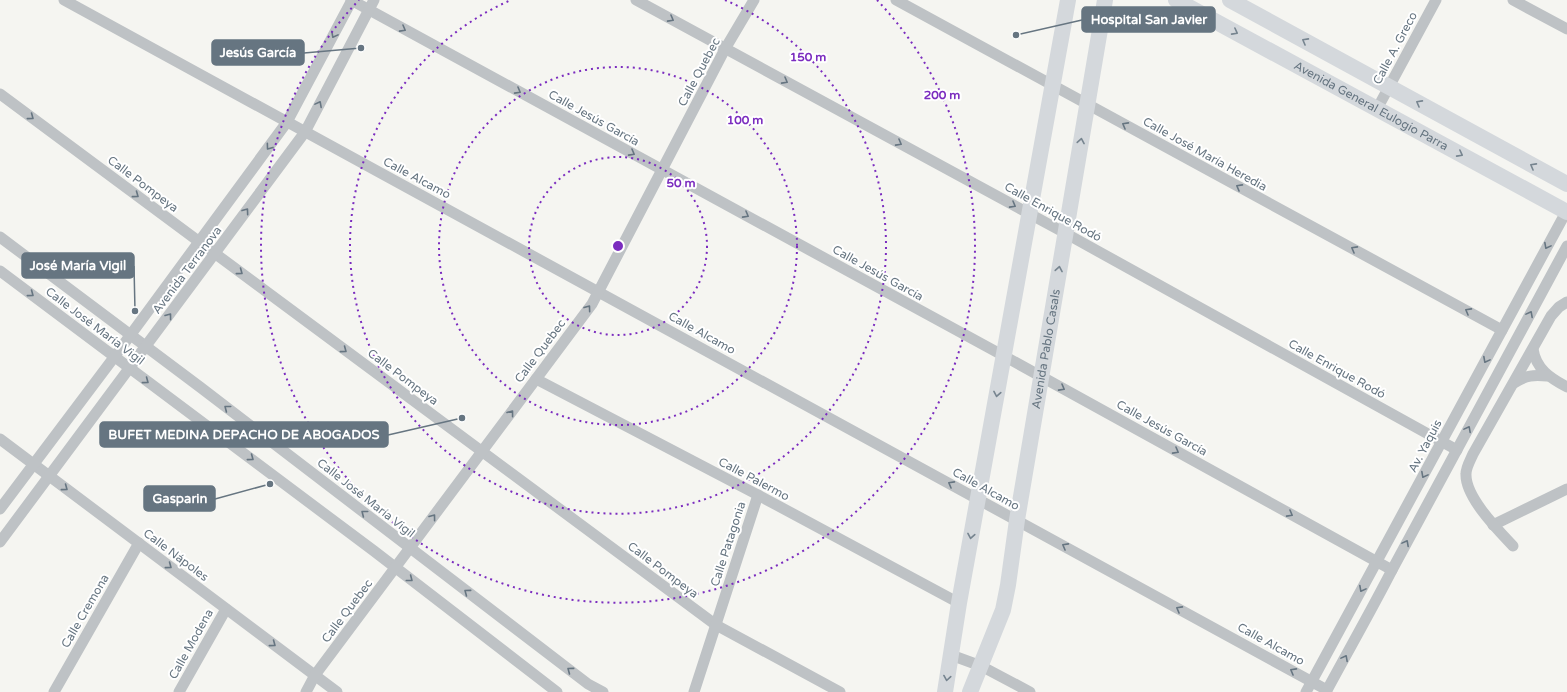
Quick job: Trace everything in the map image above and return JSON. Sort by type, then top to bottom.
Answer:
[{"type":"street","name":"Calle Alcamo","points":[[64,0],[1017,520],[1327,691]]},
{"type":"street","name":"Avenida Terranova","points":[[0,509],[287,122],[352,0]]},
{"type":"street","name":"Calle Jesús García","points":[[352,0],[372,5],[662,170],[1041,376],[1392,570]]},
{"type":"street","name":"Calle Enrique Rodó","points":[[636,0],[1065,233],[1457,450]]},
{"type":"street","name":"Calle Quebec","points":[[306,692],[315,675],[592,304],[725,49],[754,0]]},
{"type":"street","name":"Calle José María Heredia","points":[[896,0],[1502,330]]},
{"type":"street","points":[[945,692],[959,603],[1068,0]]},
{"type":"street","name":"Avenida Pablo Casals","points":[[970,692],[1003,610],[1008,586],[1017,520],[1105,0]]},
{"type":"street","name":"Avenida General Eulogio Parra","points":[[1176,0],[1567,211]]},
{"type":"street","name":"Avenida General Eulogio Parra","points":[[1230,0],[1567,184]]},
{"type":"street","name":"Calle A. Greco","points":[[1377,109],[1436,0]]},
{"type":"street","points":[[1513,0],[1567,30]]},
{"type":"street","name":"Avenida Terranova","points":[[0,542],[305,132],[372,5]]},
{"type":"street","name":"Calle Pompeya","points":[[0,94],[716,625],[840,692]]},
{"type":"street","name":"Av. Yaquis","points":[[1306,692],[1567,211]]},
{"type":"street","name":"Calle José María Vigil","points":[[0,237],[200,387],[588,684],[603,692]]},
{"type":"street","points":[[1327,691],[1567,246]]},
{"type":"street","name":"Calle José María Vigil","points":[[0,271],[396,567],[557,692]]},
{"type":"street","points":[[1513,546],[1493,525],[1470,493],[1466,480],[1466,472],[1473,454],[1551,316],[1567,302]]},
{"type":"street","points":[[1532,349],[1536,362],[1547,376],[1567,387]]},
{"type":"street","points":[[1514,383],[1526,376],[1547,376]]},
{"type":"street","name":"Calle Palermo","points":[[536,379],[758,495],[959,603]]},
{"type":"street","name":"Calle Nápoles","points":[[0,439],[336,692]]},
{"type":"street","points":[[1493,525],[1567,489]]},
{"type":"street","name":"Calle Patagonia","points":[[694,692],[758,495]]},
{"type":"street","name":"Calle Cremona","points":[[54,692],[138,543]]},
{"type":"street","name":"Calle Modena","points":[[179,692],[226,609]]},
{"type":"street","points":[[951,655],[981,666],[1030,692]]},
{"type":"place","name":"Hospital San Javier","points":[[1016,35]]},
{"type":"place","name":"Jesús García","points":[[361,48]]},
{"type":"place","name":"José María Vigil","points":[[135,311]]},
{"type":"place","name":"BUFET MEDINA DEPACHO DE ABOGADOS","points":[[462,418]]},
{"type":"place","name":"Gasparin","points":[[270,484]]}]
